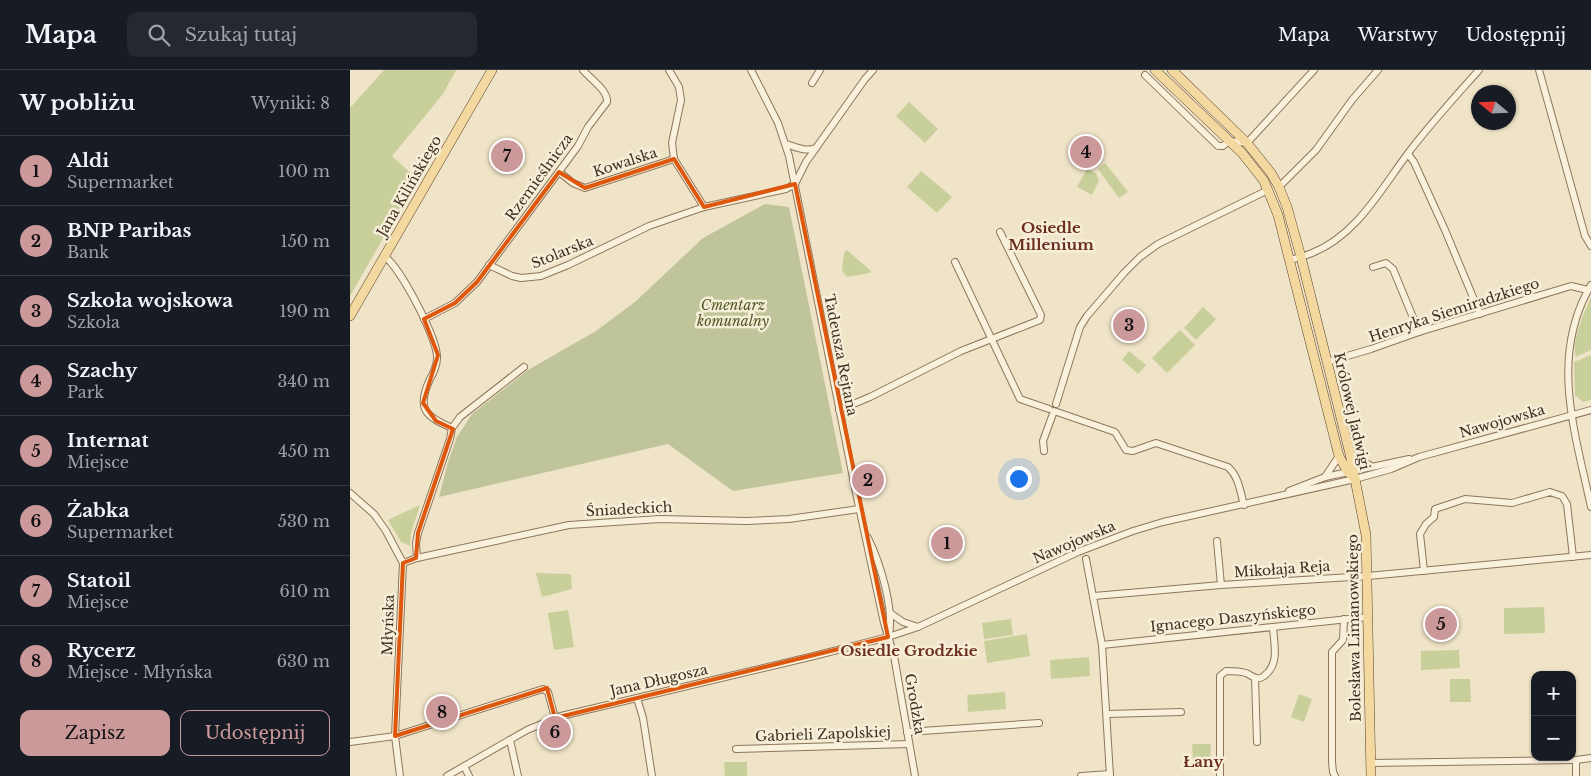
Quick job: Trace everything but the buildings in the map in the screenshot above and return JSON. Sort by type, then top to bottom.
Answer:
[{"type":"main road","name":"Jana Kilińskiego","points":[[350,316],[492,70]]},
{"type":"main road","name":"Królowej Jadwigi","points":[[1155,70],[1229,141],[1258,173],[1268,190],[1278,215],[1340,456],[1352,474]]},
{"type":"main road","name":"Królowej Jadwigi","points":[[1172,70],[1248,143],[1279,187],[1287,207],[1301,257],[1350,454],[1352,474]]},
{"type":"main road","name":"Bolesława Limanowskiego","points":[[1352,474],[1366,535],[1370,776]]},
{"type":"street","name":"Rzemieślnicza","points":[[489,265],[578,146],[588,127],[606,102],[605,94],[583,70]]},
{"type":"street","points":[[669,70],[679,87],[681,100],[672,143],[674,159],[704,207]]},
{"type":"street","name":"Tadeusza Rejtana","points":[[751,70],[778,123],[786,144],[859,509],[888,637]]},
{"type":"street","points":[[812,83],[820,70]]},
{"type":"street","points":[[794,184],[806,162],[864,79],[873,70]]},
{"type":"street","points":[[1279,187],[1316,150],[1352,100],[1378,70]]},
{"type":"street","points":[[1290,260],[1313,253],[1348,230],[1374,201],[1436,118],[1479,70]]},
{"type":"street","points":[[1538,70],[1585,236],[1591,246]]},
{"type":"street","points":[[1229,141],[1248,143],[1311,71]]},
{"type":"street","points":[[1145,75],[1218,146],[1223,146],[1229,141],[1232,128]]},
{"type":"street","points":[[786,144],[800,149],[810,150],[816,148]]},
{"type":"street","points":[[1408,154],[1414,162],[1480,314]]},
{"type":"street","name":"Kowalska","points":[[559,172],[573,183],[585,188],[674,159]]},
{"type":"street","name":"Stolarska","points":[[489,265],[512,276],[521,278],[541,276],[649,226],[704,207],[786,189],[794,184]]},
{"type":"street","points":[[1056,404],[1080,327],[1087,316],[1124,273],[1140,257],[1158,244],[1268,190]]},
{"type":"street","points":[[839,410],[870,397],[954,355],[1040,320],[1042,314],[1000,232]]},
{"type":"street","points":[[385,257],[390,260],[405,282],[436,346],[437,365],[423,395],[426,412],[436,421],[452,428]]},
{"type":"street","points":[[955,262],[1020,399],[1049,408]]},
{"type":"street","points":[[1373,267],[1386,264],[1393,269],[1419,332]]},
{"type":"street","points":[[424,319],[455,303],[477,282],[489,265]]},
{"type":"street","name":"Henryka Siemiradzkiego","points":[[1327,362],[1571,286],[1589,288]]},
{"type":"street","points":[[1589,288],[1576,317],[1570,345],[1568,375],[1572,415],[1591,507]]},
{"type":"street","points":[[1311,344],[1327,362],[1319,378]]},
{"type":"street","points":[[417,558],[416,543],[418,533],[452,428],[460,417],[524,367]]},
{"type":"street","name":"Nawojowska","points":[[888,637],[918,627],[1078,552],[1133,531],[1163,522],[1316,489],[1372,466],[1420,457],[1591,410]]},
{"type":"street","points":[[1044,451],[1044,441],[1054,411],[1115,432],[1126,450],[1133,451],[1156,443],[1228,467],[1234,472],[1238,480],[1244,505]]},
{"type":"street","points":[[1350,454],[1372,466]]},
{"type":"street","points":[[1325,477],[1340,456]]},
{"type":"street","name":"Nawojowska","points":[[1279,496],[1325,477],[1391,469],[1420,457]]},
{"type":"street","name":"Młyńska","points":[[350,492],[374,514],[386,530],[403,563],[396,736],[400,776]]},
{"type":"street","points":[[1424,571],[1420,534],[1426,524],[1434,517],[1435,509],[1464,499],[1512,503],[1550,492],[1562,496],[1567,504],[1573,557]]},
{"type":"street","name":"Śniadeckich","points":[[403,563],[417,558],[569,525],[660,519],[747,521],[789,519],[859,509]]},
{"type":"street","name":"Tadeusza Rejtana","points":[[864,530],[876,553],[890,613],[888,637]]},
{"type":"street","points":[[1217,542],[1221,586]]},
{"type":"street","name":"Mikołaja Reja","points":[[1094,596],[1368,576],[1591,555]]},
{"type":"street","points":[[1080,776],[1110,775],[1102,645],[1086,559]]},
{"type":"street","points":[[890,613],[902,622],[918,627]]},
{"type":"street","name":"Ignacego Daszyńskiego","points":[[1102,645],[1368,617]]},
{"type":"street","points":[[1335,776],[1332,762],[1332,652],[1343,640],[1344,619]]},
{"type":"street","points":[[1220,776],[1220,676],[1226,671],[1235,671],[1260,678],[1273,667],[1273,627]]},
{"type":"street","name":"Jana Długosza","points":[[447,776],[543,722],[555,718],[888,637]]},
{"type":"street","name":"Grodzka","points":[[888,637],[894,656],[915,776]]},
{"type":"street","points":[[1255,678],[1257,742]]},
{"type":"street","points":[[350,742],[396,736],[544,689],[548,692],[555,718]]},
{"type":"street","points":[[638,698],[644,718],[652,776]]},
{"type":"street","points":[[1107,714],[1181,712]]},
{"type":"street","points":[[907,732],[1040,723]]},
{"type":"street","points":[[510,740],[518,776]]},
{"type":"street","name":"Gabrieli Zapolskiej","points":[[736,749],[909,744]]},
{"type":"street","points":[[1576,760],[1591,758]]},
{"type":"street","points":[[1370,763],[1531,761]]},
{"type":"street","points":[[1576,761],[1576,776]]},
{"type":"street","points":[[464,766],[469,776]]},
{"type":"highlighted area","points":[[674,159],[704,207],[795,184],[888,637],[555,718],[547,688],[395,736],[403,563],[416,558],[418,533],[453,429],[436,421],[423,403],[438,355],[424,319],[455,303],[477,282],[559,172],[585,188]]},
{"type":"green space","points":[[384,70],[456,70],[443,94],[392,156],[417,179],[350,296],[350,108]]},
{"type":"green space","points":[[909,102],[938,129],[925,143],[896,116]]},
{"type":"green space","points":[[1105,163],[1128,192],[1119,198],[1098,169]]},
{"type":"green space","points":[[1087,169],[1096,173],[1099,181],[1092,195],[1077,187]]},
{"type":"green space","points":[[921,171],[952,197],[937,213],[907,187]]},
{"type":"green space","name":"Cmentarz komunalny","points":[[765,204],[789,207],[843,473],[733,491],[668,444],[439,497],[457,437],[472,414],[528,370],[596,331],[635,302],[703,238]]},
{"type":"green space","points":[[847,250],[871,271],[870,273],[847,277],[842,271],[844,253]]},
{"type":"green space","points":[[1591,297],[1591,350],[1576,357],[1575,342]]},
{"type":"green space","points":[[1203,307],[1216,319],[1196,340],[1184,328]]},
{"type":"green space","points":[[1180,330],[1195,345],[1167,373],[1152,358]]},
{"type":"green space","points":[[1129,351],[1146,365],[1138,374],[1122,360]]},
{"type":"green space","points":[[1591,355],[1591,400],[1583,402],[1575,395],[1574,362]]},
{"type":"green space","points":[[420,505],[411,533],[410,546],[401,542],[388,520]]},
{"type":"green space","points":[[536,573],[571,574],[572,589],[542,597]]},
{"type":"green space","points":[[1544,607],[1545,633],[1504,634],[1504,608]]},
{"type":"green space","points":[[568,610],[574,647],[554,650],[548,613]]},
{"type":"green space","points":[[1011,619],[1013,635],[984,639],[982,623]]},
{"type":"green space","points":[[1027,634],[1030,656],[987,663],[984,641]]},
{"type":"green space","points":[[1459,650],[1460,668],[1421,670],[1421,651]]},
{"type":"green space","points":[[1089,657],[1090,676],[1051,679],[1050,660]]},
{"type":"green space","points":[[1450,679],[1470,679],[1471,702],[1450,702]]},
{"type":"green space","points":[[1005,692],[1006,709],[968,712],[967,695]]},
{"type":"green space","points":[[1299,694],[1312,699],[1304,722],[1291,717]]},
{"type":"green space","points":[[1192,744],[1211,744],[1210,760],[1193,761]]},
{"type":"green space","points":[[724,762],[747,762],[747,776],[725,776]]},
{"type":"place","name":"Szachy","points":[[1086,152]]},
{"type":"place","name":"Statoil","points":[[507,156]]},
{"type":"place","name":"Szkoła wojskowa","points":[[1129,325]]},
{"type":"place","name":"BNP Paribas","points":[[868,480]]},
{"type":"place","name":"Aldi","points":[[947,543]]},
{"type":"place","name":"Internat","points":[[1441,624]]},
{"type":"place","name":"Rycerz","points":[[442,712]]},
{"type":"place","name":"Żabka","points":[[555,732]]},
{"type":"district","name":"Osiedle Millenium","points":[[1051,236]]},
{"type":"district","name":"Osiedle Grodzkie","points":[[909,651]]},
{"type":"district","name":"Łany","points":[[1203,762]]}]
